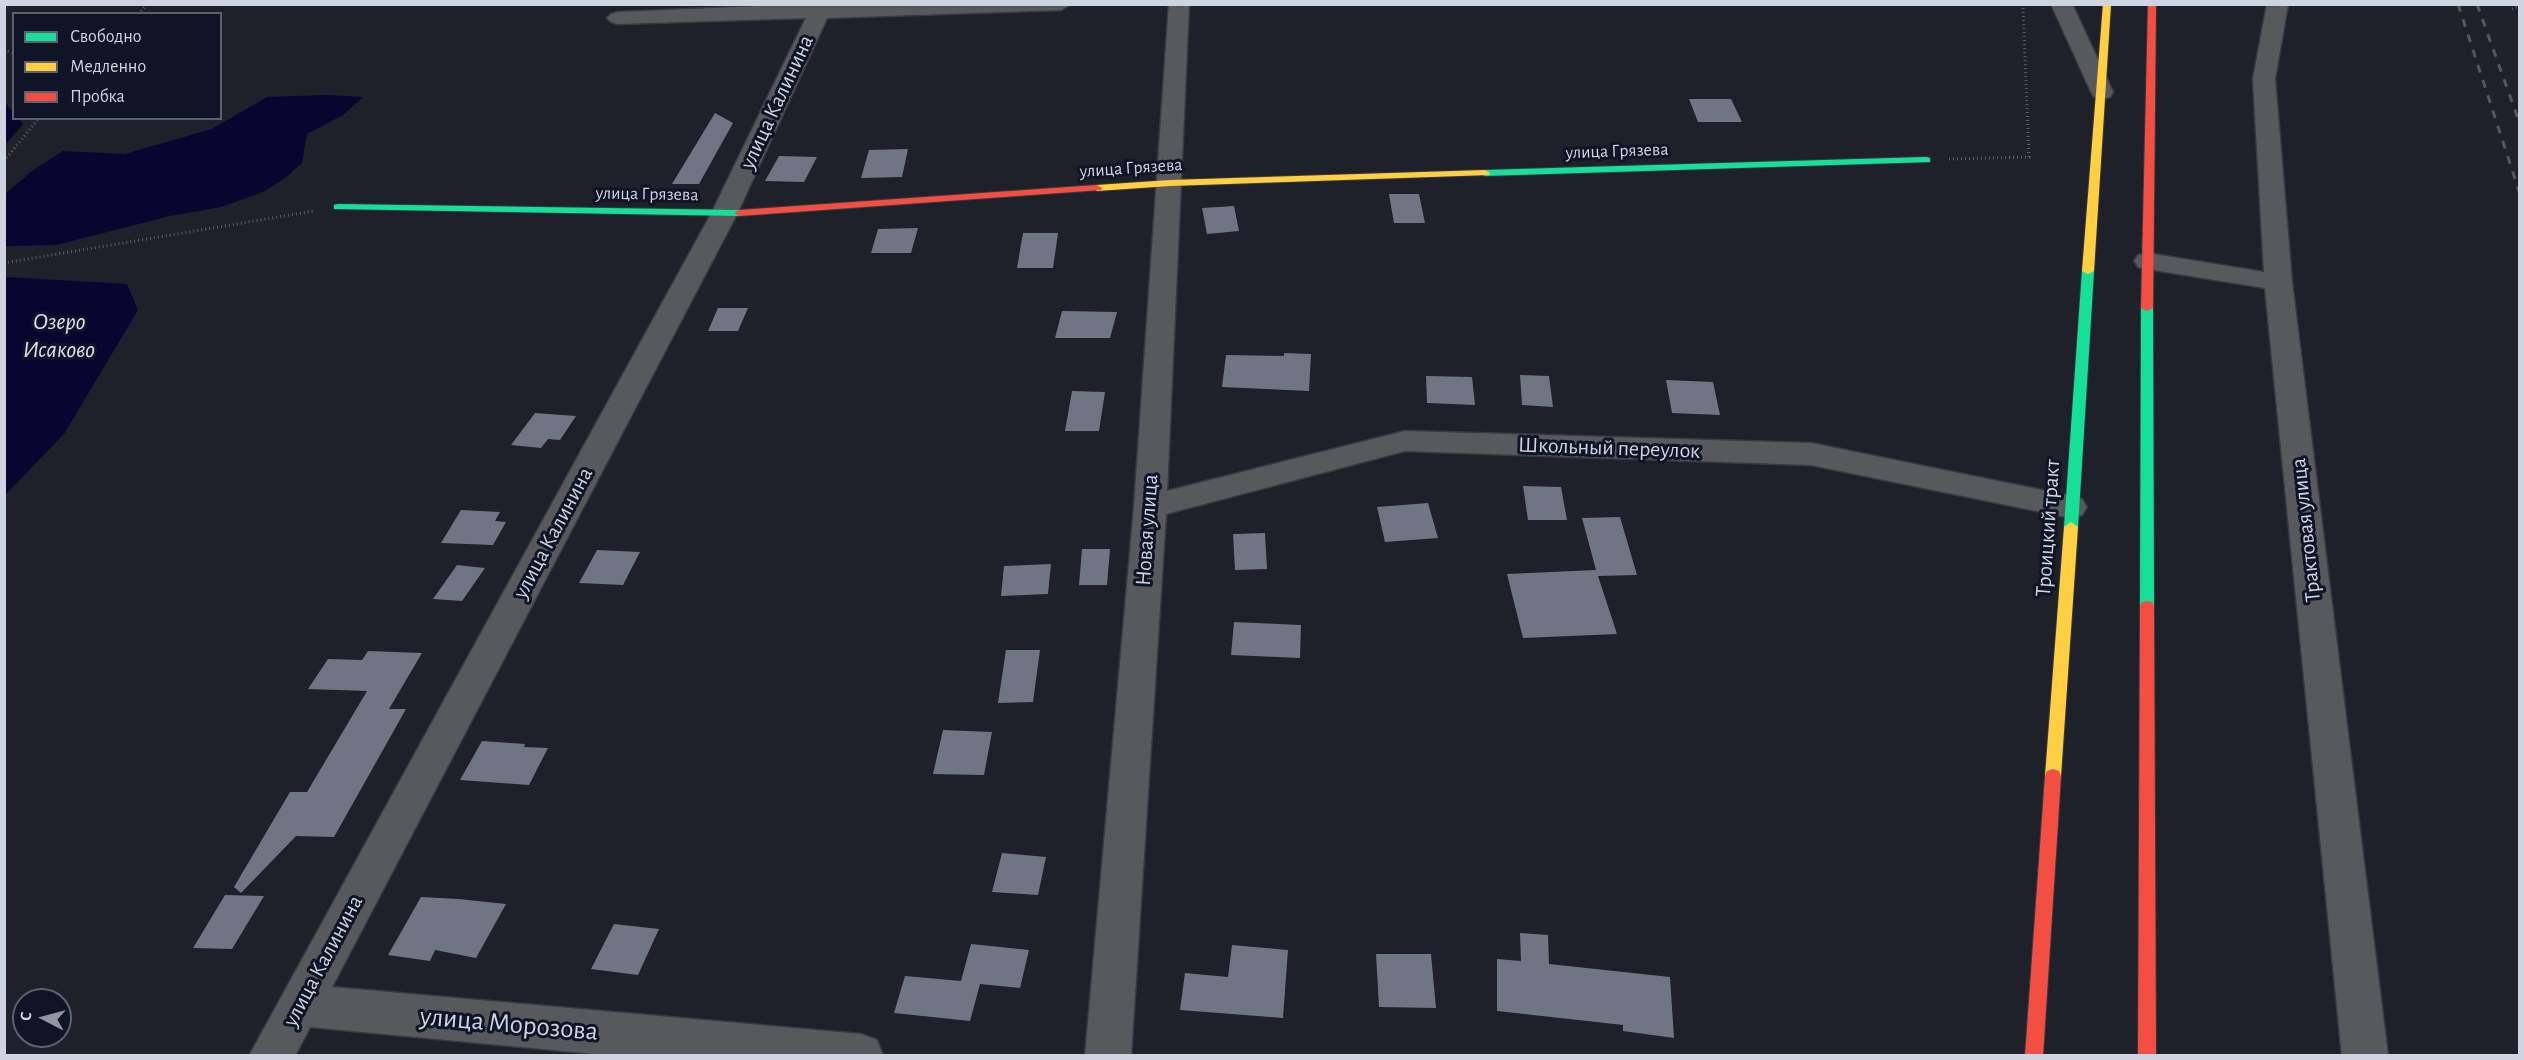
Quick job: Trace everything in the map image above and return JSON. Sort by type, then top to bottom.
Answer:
[{"type":"main road","name":"Троицкий тракт","points":[[2034,1056],[2107,4]]},
{"type":"main road","points":[[2147,1056],[2147,261],[2152,4]]},
{"type":"main road","name":"улица Грязева","points":[[338,207],[724,214],[1170,183],[1926,160]]},
{"type":"street","points":[[618,18],[821,9],[1061,4]]},
{"type":"street","name":"Новая улица","points":[[1108,1056],[1150,507],[1179,4]]},
{"type":"street","points":[[2061,4],[2102,92]]},
{"type":"street","name":"Трактовая улица","points":[[2278,4],[2264,79],[2278,282],[2365,1056]]},
{"type":"street","name":"улица Калинина","points":[[271,1056],[724,214],[821,9]]},
{"type":"street","points":[[2147,261],[2278,282]]},
{"type":"street","name":"Школьный переулок","points":[[1150,507],[1405,441],[1811,454],[2071,507]]},
{"type":"street","name":"улица Морозова","points":[[300,1005],[861,1056]]},
{"type":"path","points":[[1926,160],[2029,157],[2023,8],[2020,4]]},
{"type":"path","points":[[2512,9],[2520,6]]},
{"type":"path","points":[[4,160],[37,120]]},
{"type":"path","points":[[4,263],[338,207]]},
{"type":"water","points":[[326,95],[363,97],[343,115],[307,134],[302,163],[285,178],[263,192],[221,207],[170,216],[56,245],[5,246],[5,194],[32,171],[63,151],[125,154],[212,129],[267,97]]},
{"type":"water","points":[[4,101],[12,111],[12,120],[20,120],[23,124],[5,145]]},
{"type":"water","name":"Озеро Исаково","points":[[5,277],[127,284],[138,310],[64,434],[5,495]]},
{"type":"building","points":[[1689,99],[1731,99],[1742,122],[1698,122]]},
{"type":"building","points":[[715,113],[733,123],[699,184],[672,184]]},
{"type":"building","points":[[908,149],[902,177],[861,178],[869,150]]},
{"type":"building","points":[[779,156],[817,157],[804,182],[765,181]]},
{"type":"building","points":[[1389,194],[1419,194],[1425,223],[1394,223]]},
{"type":"building","points":[[1234,206],[1239,231],[1207,234],[1202,208]]},
{"type":"building","points":[[918,228],[911,253],[871,253],[878,229]]},
{"type":"building","points":[[1023,233],[1058,233],[1053,268],[1017,268]]},
{"type":"building","points":[[718,308],[748,308],[738,331],[708,331]]},
{"type":"building","points":[[1062,311],[1117,312],[1110,338],[1055,338]]},
{"type":"building","points":[[1284,353],[1311,354],[1309,391],[1222,387],[1226,355],[1284,356]]},
{"type":"building","points":[[1520,375],[1549,376],[1553,407],[1522,405]]},
{"type":"building","points":[[1426,376],[1472,377],[1475,405],[1427,403]]},
{"type":"building","points":[[1666,380],[1713,382],[1720,415],[1672,413]]},
{"type":"building","points":[[1072,391],[1105,392],[1099,431],[1065,431]]},
{"type":"building","points":[[535,413],[576,416],[560,440],[548,439],[541,448],[511,445]]},
{"type":"building","points":[[1523,486],[1561,487],[1567,520],[1528,520]]},
{"type":"building","points":[[1428,503],[1438,538],[1385,542],[1377,507]]},
{"type":"building","points":[[461,510],[500,512],[495,521],[506,522],[493,545],[441,543]]},
{"type":"building","points":[[1620,517],[1637,575],[1598,576],[1617,634],[1523,638],[1507,574],[1596,570],[1582,518]]},
{"type":"building","points":[[1265,533],[1267,569],[1235,570],[1233,534]]},
{"type":"building","points":[[1082,549],[1110,549],[1107,585],[1079,585]]},
{"type":"building","points":[[597,550],[640,552],[623,585],[579,583]]},
{"type":"building","points":[[1051,564],[1048,594],[1001,596],[1004,566]]},
{"type":"building","points":[[457,565],[485,568],[462,601],[433,599]]},
{"type":"building","points":[[1234,622],[1301,625],[1300,658],[1231,655]]},
{"type":"building","points":[[1006,650],[1040,650],[1033,702],[998,703]]},
{"type":"building","points":[[368,651],[422,653],[389,709],[406,709],[334,837],[296,836],[241,893],[234,887],[290,792],[307,792],[367,691],[308,689],[328,659],[362,660]]},
{"type":"building","points":[[943,730],[992,732],[984,775],[933,774]]},
{"type":"building","points":[[482,741],[548,748],[529,785],[460,780]]},
{"type":"building","points":[[1002,853],[1046,857],[1038,895],[992,892]]},
{"type":"building","points":[[225,895],[264,896],[232,949],[193,948]]},
{"type":"building","points":[[421,897],[506,904],[476,958],[435,950],[430,961],[388,955]]},
{"type":"building","points":[[614,924],[659,929],[638,975],[591,969]]},
{"type":"building","points":[[1520,933],[1548,935],[1549,964],[1670,977],[1674,1038],[1623,1031],[1623,1025],[1497,1011],[1497,959],[1521,961]]},
{"type":"building","points":[[971,944],[1029,950],[1020,988],[980,984],[970,1021],[894,1013],[905,976],[961,981]]},
{"type":"building","points":[[1232,945],[1288,950],[1283,1018],[1180,1010],[1185,973],[1228,977]]},
{"type":"building","points":[[1376,954],[1431,954],[1436,1008],[1379,1007]]},
{"type":"railway","points":[[2458,4],[2520,194]]},
{"type":"railway","points":[[2477,4],[2520,124]]},
{"type":"traffic: fast","points":[[1485,173],[1926,160]]},
{"type":"traffic: fast","points":[[338,207],[739,213]]},
{"type":"traffic: fast","points":[[2071,527],[2088,271]]},
{"type":"traffic: fast","points":[[2147,308],[2147,606]]},
{"type":"traffic: slow","points":[[2088,271],[2107,4]]},
{"type":"traffic: slow","points":[[1097,188],[1170,183],[1485,173]]},
{"type":"traffic: slow","points":[[2053,776],[2071,527]]},
{"type":"traffic: jam","points":[[2147,308],[2152,4]]},
{"type":"traffic: jam","points":[[739,213],[1097,188]]},
{"type":"traffic: jam","points":[[2147,606],[2147,1056]]},
{"type":"traffic: jam","points":[[2034,1056],[2053,776]]}]
